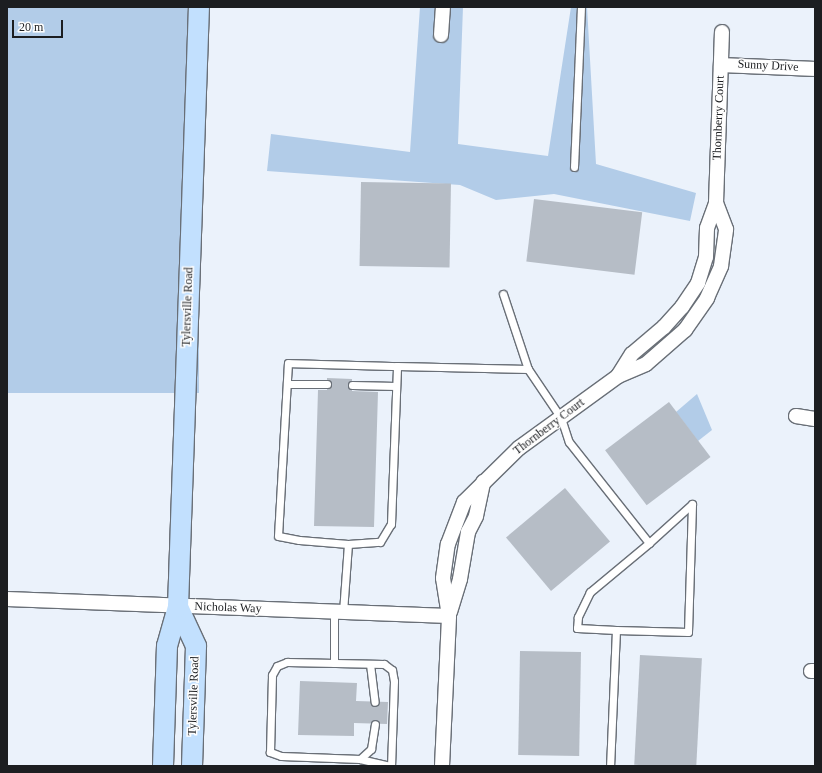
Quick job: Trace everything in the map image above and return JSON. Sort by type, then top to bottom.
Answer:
[{"type":"main road","name":"Tylersville Road","points":[[163,766],[167,646],[178,606],[199,7]]},
{"type":"main road","name":"Tylersville Road","points":[[178,606],[196,646],[192,766]]},
{"type":"street","points":[[441,35],[443,7]]},
{"type":"street","name":"Thornberry Court","points":[[442,766],[448,616],[443,578],[448,544],[464,502],[519,448],[618,376],[646,364],[685,330],[707,298],[721,266],[726,229],[716,203],[722,32]]},
{"type":"street","name":"Sunny Drive","points":[[721,64],[815,69]]},
{"type":"street","points":[[796,416],[815,419]]},
{"type":"street","name":"Nicholas Way","points":[[7,599],[448,616]]},
{"type":"lane","points":[[574,167],[581,7]]},
{"type":"lane","points":[[503,294],[528,369],[561,418],[569,442],[649,543]]},
{"type":"lane","points":[[397,366],[391,524],[380,542],[348,544],[299,540],[278,536],[288,363],[528,369]]},
{"type":"lane","points":[[286,384],[327,384]]},
{"type":"lane","points":[[352,385],[396,386]]},
{"type":"lane","points":[[692,504],[688,632],[578,628],[578,617],[590,592],[649,543],[692,504]]},
{"type":"lane","points":[[334,663],[348,544]]},
{"type":"lane","points":[[610,766],[616,630]]},
{"type":"lane","points":[[287,662],[370,664],[384,664],[392,670],[391,766],[360,759],[281,756],[270,752],[272,676],[277,666],[287,662]]},
{"type":"lane","points":[[370,664],[375,702]]},
{"type":"lane","points":[[360,759],[372,749],[374,724]]},
{"type":"shaded area","points":[[7,7],[199,7],[199,393],[7,393]]},
{"type":"shaded area","points":[[420,7],[463,7],[458,144],[548,156],[571,7],[587,7],[596,164],[696,193],[690,221],[554,194],[496,200],[460,185],[267,171],[271,134],[410,152]]},
{"type":"shaded area","points":[[697,394],[712,430],[698,441],[676,412]]},
{"type":"building","points":[[361,182],[451,184],[450,268],[360,266]]},
{"type":"building","points":[[534,199],[642,212],[635,275],[526,262]]},
{"type":"building","points":[[327,378],[352,379],[352,391],[378,392],[374,527],[314,526],[318,390],[327,390]]},
{"type":"building","points":[[669,402],[711,457],[647,505],[605,450]]},
{"type":"building","points":[[565,488],[610,542],[551,591],[506,537]]},
{"type":"building","points":[[520,651],[581,652],[579,756],[518,755]]},
{"type":"building","points":[[640,655],[702,658],[696,766],[634,765]]},
{"type":"building","points":[[300,681],[357,683],[356,701],[388,702],[387,724],[354,723],[354,736],[298,735]]}]
